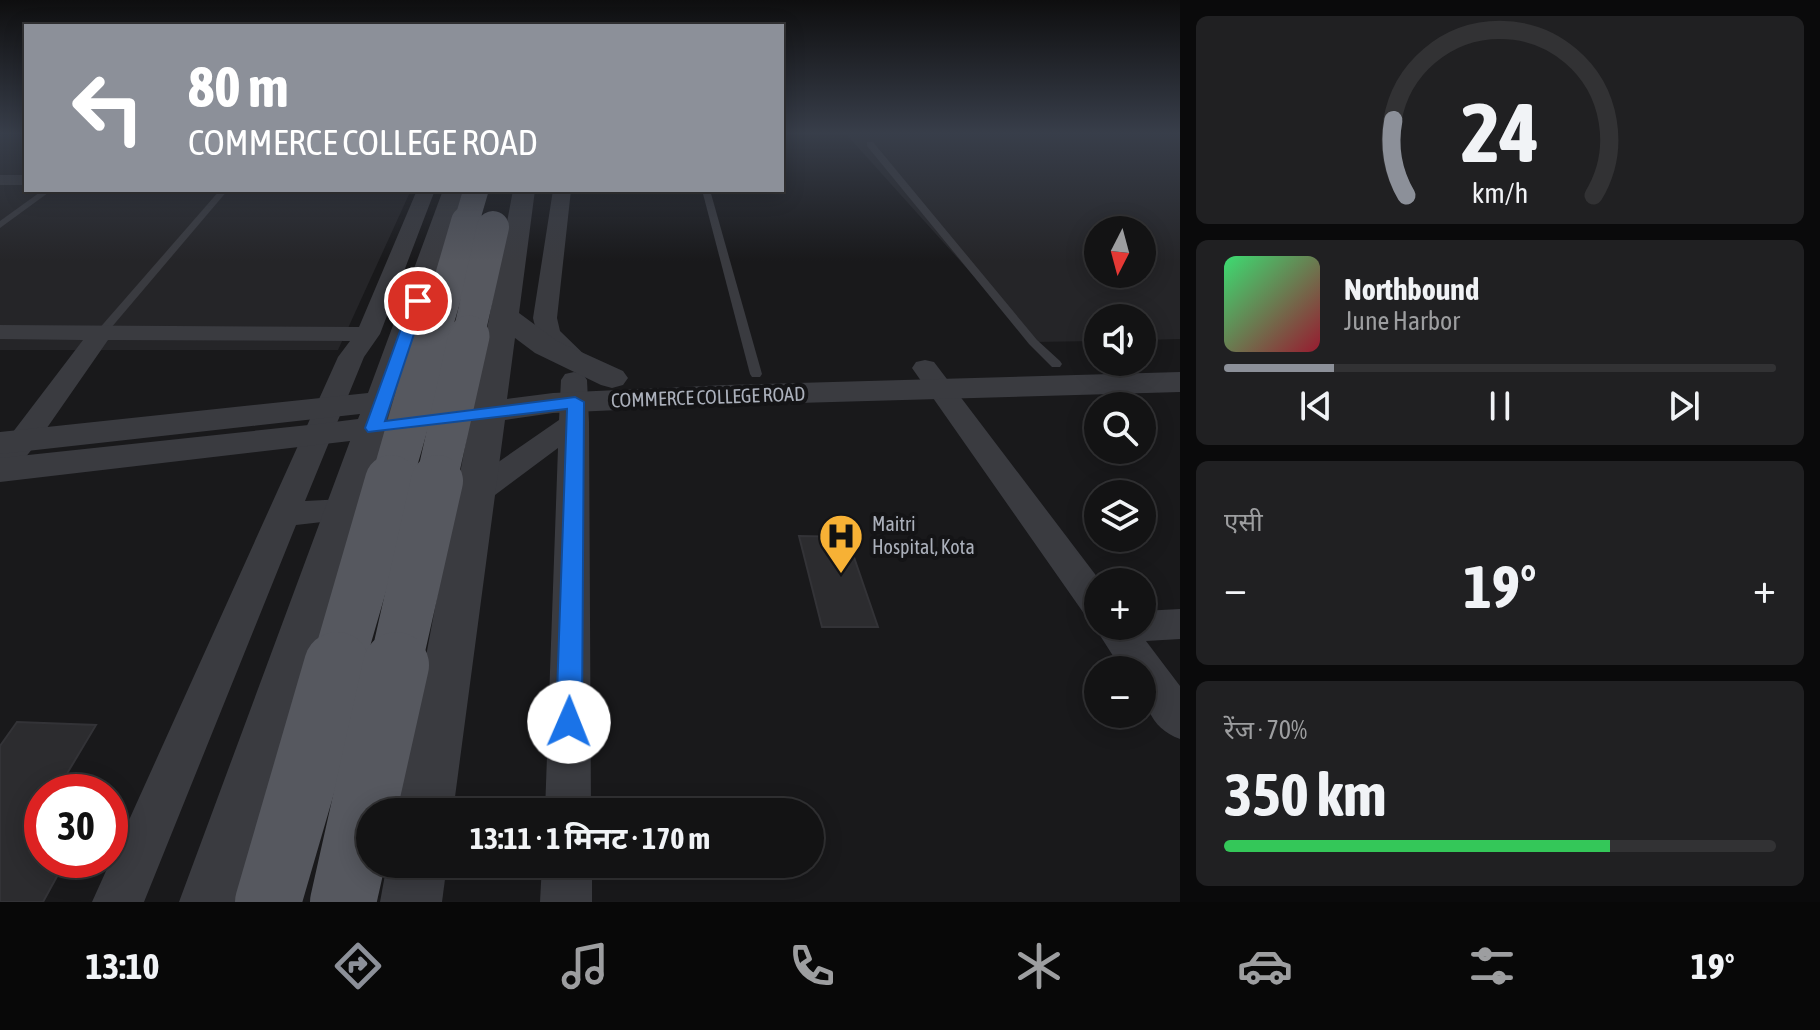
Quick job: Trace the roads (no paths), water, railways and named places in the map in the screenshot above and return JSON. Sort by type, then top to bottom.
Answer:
[{"type":"main road","points":[[268,902],[475,192]]},
{"type":"main road","points":[[343,902],[502,192]]},
{"type":"street","points":[[0,180],[24,180]]},
{"type":"street","points":[[118,902],[351,357],[368,334],[425,192]]},
{"type":"street","points":[[210,902],[453,192]]},
{"type":"street","points":[[427,798],[490,402],[513,325],[524,192]]},
{"type":"street","points":[[562,192],[545,318],[548,333],[572,384],[568,798]]},
{"type":"street","points":[[513,325],[572,384]]},
{"type":"street","points":[[0,332],[368,334]]},
{"type":"street","points":[[0,469],[11,442],[101,333]]},
{"type":"street","points":[[1156,361],[1180,360]]},
{"type":"street","points":[[476,493],[572,384],[612,378],[756,374],[933,378],[1084,363]]},
{"type":"street","points":[[933,378],[1084,586]]},
{"type":"street","name":"COMMERCE COLLEGE ROAD","points":[[0,469],[324,421],[490,402],[572,384],[933,378],[1180,382]]},
{"type":"street","points":[[11,442],[324,421]]},
{"type":"street","points":[[285,514],[345,510]]},
{"type":"street","points":[[1156,625],[1180,624]]},
{"type":"street","points":[[1123,640],[1180,720]]},
{"type":"street","points":[[411,902],[415,878]]},
{"type":"street","points":[[566,902],[567,878]]},
{"type":"lane","points":[[896,176],[1033,342],[1056,364]]},
{"type":"lane","points":[[0,225],[45,192]]},
{"type":"lane","points":[[101,333],[222,192]]},
{"type":"lane","points":[[707,192],[756,374]]},
{"type":"place","name":"Maitri Hospital, Kota","points":[[841,575]]}]
